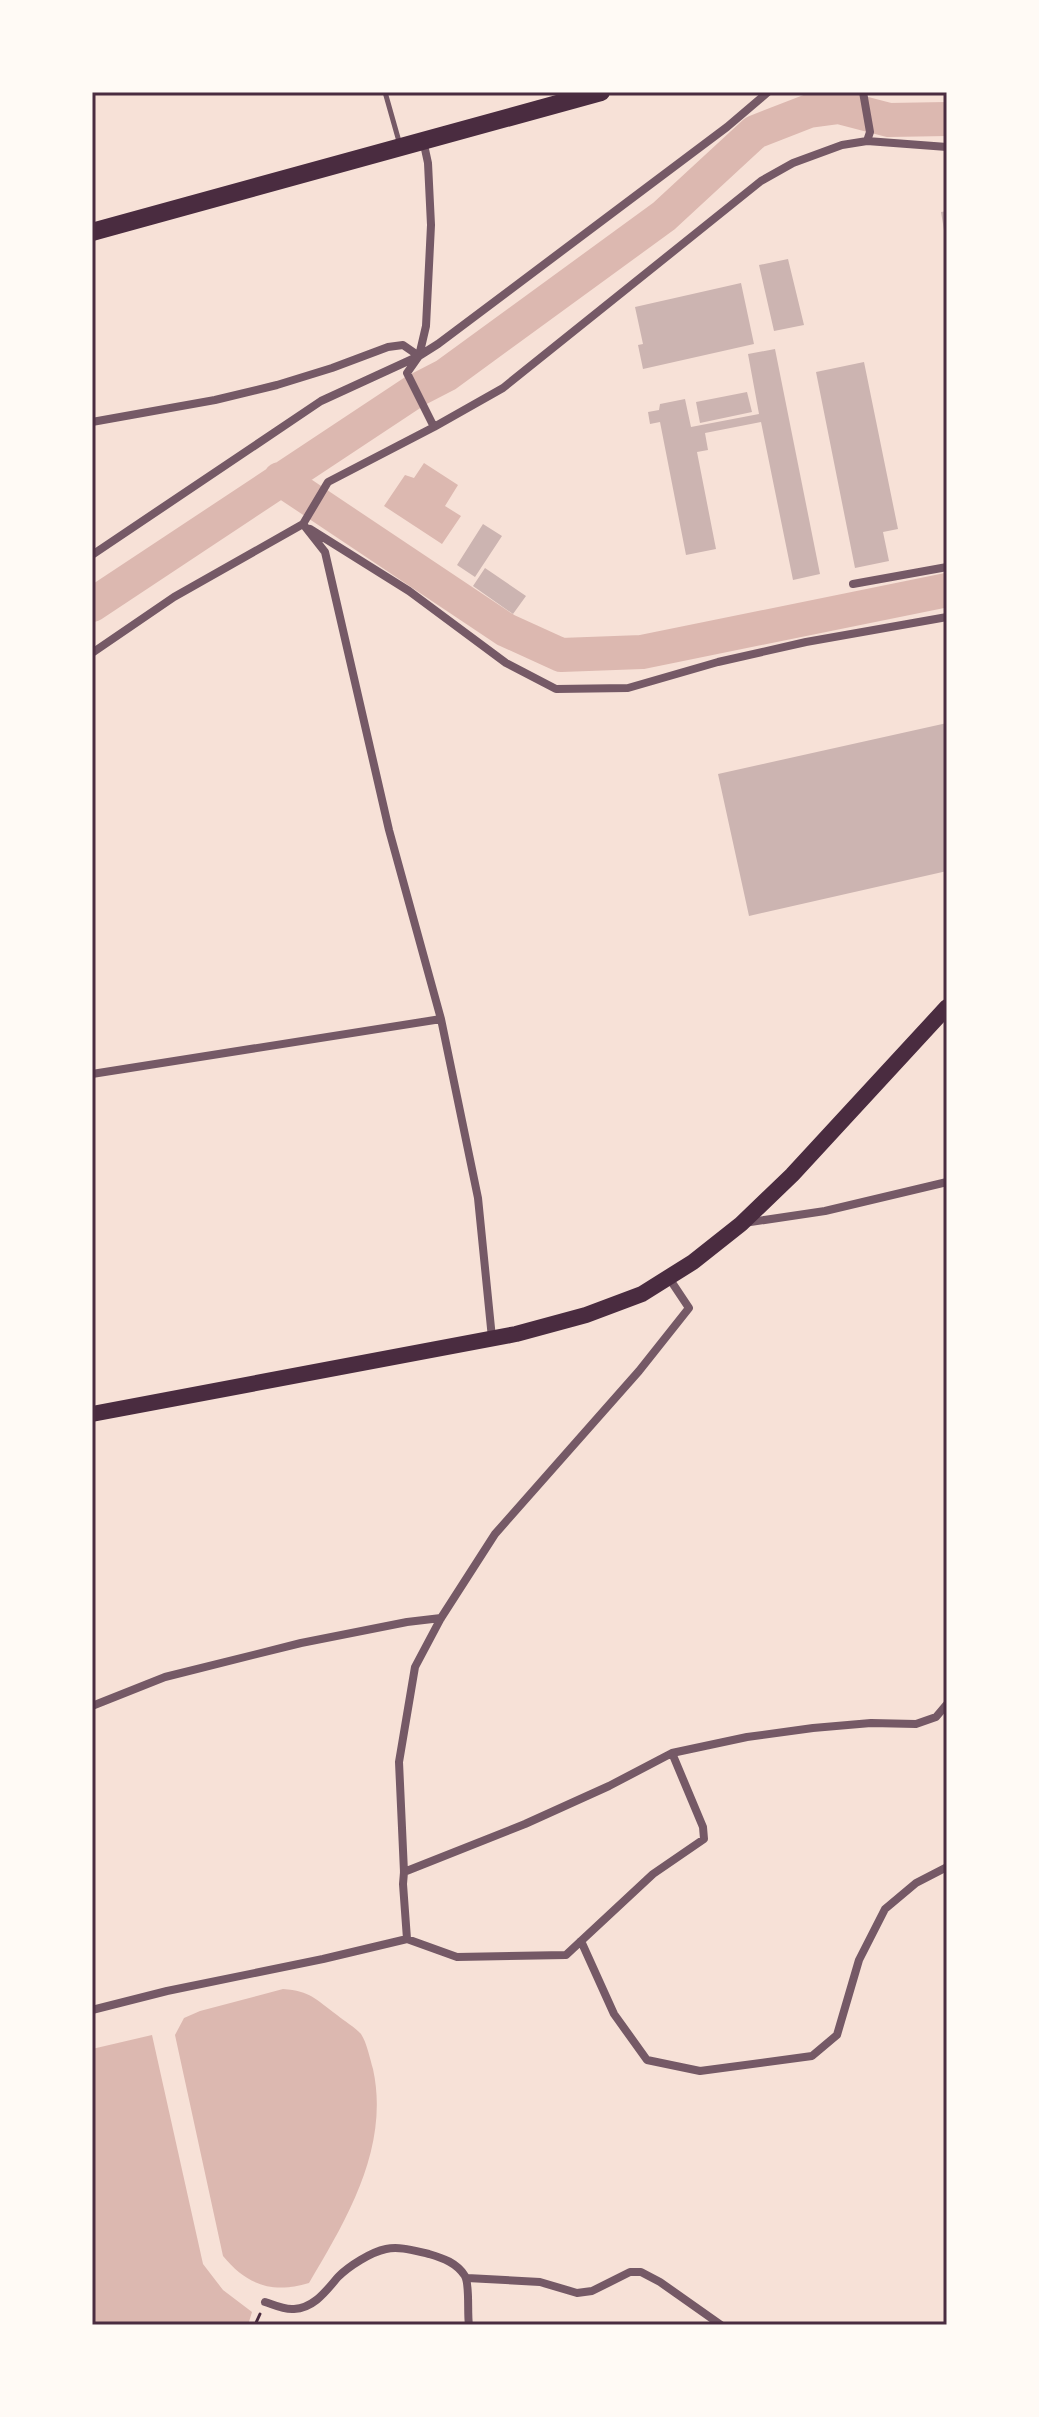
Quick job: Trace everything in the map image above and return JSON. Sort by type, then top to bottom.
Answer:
[{"type":"main road","points":[[92,232],[601,92]]},
{"type":"main road","points":[[92,1414],[493,1338],[586,1315],[642,1294],[693,1262],[741,1224],[792,1175],[947,1007]]},
{"type":"street","points":[[92,555],[321,401],[419,356],[727,127],[768,92]]},
{"type":"street","points":[[863,92],[869,137]]},
{"type":"street","points":[[92,653],[174,597],[303,524],[328,482],[503,388],[761,181],[806,159],[869,137],[947,147]]},
{"type":"street","points":[[423,140],[428,163],[431,225],[426,326],[419,356],[407,373],[434,427]]},
{"type":"street","points":[[92,422],[215,400],[277,385],[388,347],[403,345],[419,356]]},
{"type":"street","points":[[303,524],[409,591],[506,663],[556,689],[628,688],[791,645],[947,617]]},
{"type":"street","points":[[303,524],[325,552],[389,830],[441,1019],[478,1198],[493,1338]]},
{"type":"street","points":[[853,584],[947,567]]},
{"type":"street","points":[[92,1074],[441,1019]]},
{"type":"street","points":[[741,1224],[825,1211],[947,1182]]},
{"type":"street","points":[[407,1939],[399,1762],[415,1667],[441,1618],[495,1534],[639,1371],[689,1308],[669,1277]]},
{"type":"street","points":[[92,1706],[165,1677],[286,1647],[441,1618]]},
{"type":"street","points":[[404,1872],[525,1824],[672,1753],[747,1737],[813,1728],[871,1723],[916,1724],[936,1717],[947,1704]]},
{"type":"street","points":[[92,2010],[407,1939],[457,1957],[566,1955],[653,1874],[704,1839],[703,1827],[672,1753]]},
{"type":"street","points":[[581,1941],[614,2014],[647,2060],[700,2071],[812,2056],[837,2035],[859,1960],[885,1909],[916,1883],[947,1867]]},
{"type":"street","points":[[265,2302],[282,2308],[306,2306],[370,2255],[385,2249],[402,2248],[454,2263],[467,2278],[469,2325]]},
{"type":"street","points":[[467,2278],[540,2282],[577,2293],[592,2291],[630,2272],[641,2272],[721,2325]]},
{"type":"lane","points":[[385,92],[400,146]]},
{"type":"shaded area","points":[[424,463],[458,485],[445,506],[461,516],[442,544],[384,506],[405,475],[414,478]]},
{"type":"shaded area","points":[[283,1989],[312,1997],[361,2034],[373,2069],[377,2098],[376,2126],[370,2154],[350,2208],[309,2283],[283,2288],[251,2280],[223,2256],[175,2035],[184,2018],[200,2011]]},
{"type":"shaded area","points":[[152,2035],[203,2264],[223,2290],[252,2312],[248,2325],[92,2325],[92,2049]]},
{"type":"building","points":[[947,211],[947,236],[945,236],[941,212]]},
{"type":"building","points":[[788,259],[804,325],[774,331],[759,265]]},
{"type":"building","points":[[741,283],[754,344],[643,369],[638,345],[643,344],[635,307]]},
{"type":"building","points":[[775,349],[820,574],[793,580],[761,422],[705,433],[708,450],[697,452],[716,549],[686,555],[660,422],[650,424],[648,412],[659,410],[660,404],[685,399],[691,427],[759,414],[748,354]]},
{"type":"building","points":[[864,362],[898,529],[883,532],[889,561],[855,568],[816,372]]},
{"type":"building","points":[[747,392],[752,412],[700,423],[696,402]]},
{"type":"building","points":[[483,524],[502,536],[475,577],[457,565]]},
{"type":"building","points":[[485,568],[526,596],[513,614],[473,586]]},
{"type":"building","points":[[947,723],[947,871],[749,916],[718,774]]},
{"type":"waterway","points":[[92,605],[415,391],[446,375],[664,216],[755,132],[809,111],[839,107],[889,120],[947,119]]},
{"type":"waterway","points":[[280,479],[506,630],[561,655],[642,652],[947,590]]}]
